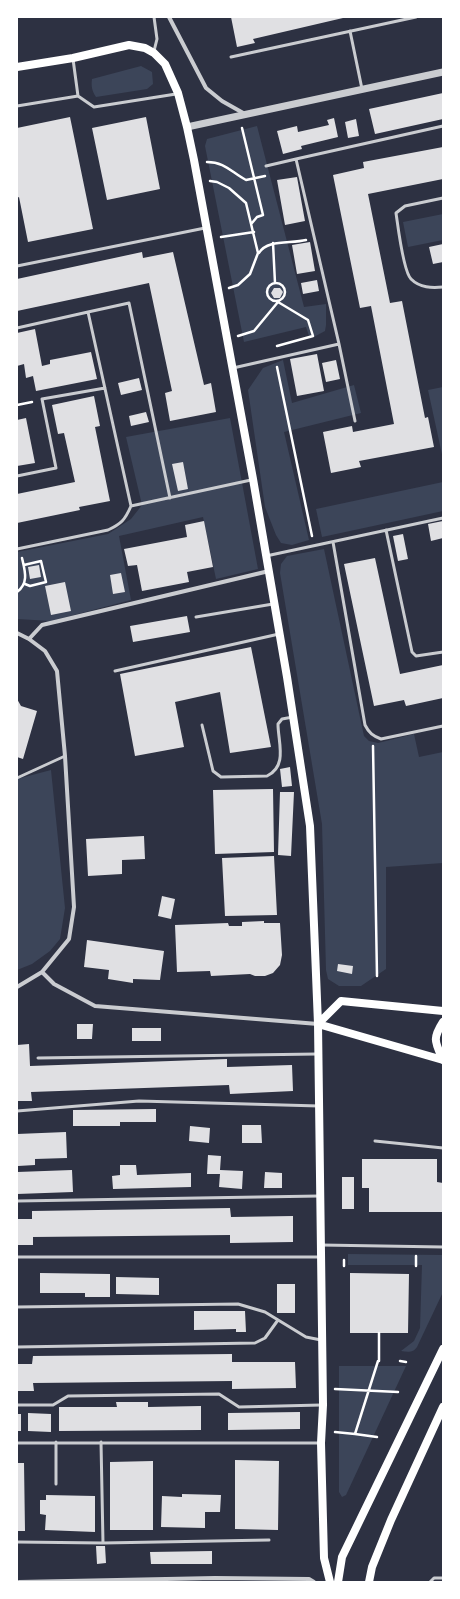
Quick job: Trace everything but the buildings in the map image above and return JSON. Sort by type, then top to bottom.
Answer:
[{"type":"main road","points":[[17,67],[72,58],[129,45],[145,48],[154,53],[165,64],[178,93],[187,128],[253,479],[310,826],[320,1106],[324,1558],[330,1582]]},
{"type":"main road","points":[[318,1024],[341,1000],[443,1011]]},
{"type":"main road","points":[[443,1022],[436,1033],[436,1044],[443,1060]]},
{"type":"main road","points":[[318,1024],[443,1060]]},
{"type":"main road","points":[[338,1582],[342,1557],[443,1349]]},
{"type":"main road","points":[[369,1582],[372,1567],[391,1520],[443,1407]]},
{"type":"street","points":[[169,17],[206,88],[222,101],[246,115]]},
{"type":"street","points":[[187,128],[443,72]]},
{"type":"street","points":[[29,639],[42,625],[269,571]]},
{"type":"street","points":[[17,633],[29,639],[45,651],[57,671],[65,756],[74,907],[69,939],[42,972],[17,987]]},
{"type":"street","points":[[42,972],[54,984],[95,1006],[318,1024]]},
{"type":"street","points":[[19,1582],[309,1579],[314,1582]]},
{"type":"lane","points":[[154,17],[157,39],[154,53]]},
{"type":"lane","points":[[231,57],[416,17]]},
{"type":"lane","points":[[350,31],[362,89]]},
{"type":"lane","points":[[72,58],[78,96]]},
{"type":"lane","points":[[17,106],[78,96],[94,107],[178,93]]},
{"type":"lane","points":[[266,166],[443,126]]},
{"type":"lane","points":[[296,160],[339,344],[355,421]]},
{"type":"lane","points":[[443,198],[405,206],[396,213],[406,271],[411,280],[428,289],[443,287]]},
{"type":"lane","points":[[17,266],[207,228]]},
{"type":"lane","points":[[17,328],[130,303],[170,498]]},
{"type":"lane","points":[[19,549],[108,530],[126,519],[132,506],[88,312]]},
{"type":"lane","points":[[233,368],[339,344]]},
{"type":"lane","points":[[17,476],[56,468],[42,399],[105,388]]},
{"type":"lane","points":[[132,506],[253,479]]},
{"type":"lane","points":[[266,556],[443,518]]},
{"type":"lane","points":[[386,530],[412,652],[416,656],[443,652]]},
{"type":"lane","points":[[333,542],[365,725],[373,736],[381,739],[443,726]]},
{"type":"lane","points":[[196,617],[274,604]]},
{"type":"lane","points":[[114,671],[279,634]]},
{"type":"lane","points":[[202,726],[213,771],[221,778],[267,776],[273,772],[278,765],[281,749],[278,724],[282,719],[293,717]]},
{"type":"lane","points":[[17,778],[65,756]]},
{"type":"lane","points":[[38,1058],[319,1054]]},
{"type":"lane","points":[[17,1111],[139,1101],[320,1106]]},
{"type":"lane","points":[[375,1141],[443,1148]]},
{"type":"lane","points":[[17,1201],[321,1196]]},
{"type":"lane","points":[[321,1244],[443,1247]]},
{"type":"lane","points":[[17,1257],[321,1257]]},
{"type":"lane","points":[[17,1307],[238,1304],[265,1312],[306,1336],[322,1340]]},
{"type":"lane","points":[[17,1347],[255,1343],[265,1338],[278,1320]]},
{"type":"lane","points":[[17,1405],[52,1405],[68,1396],[218,1394],[240,1407],[323,1405]]},
{"type":"lane","points":[[56,1442],[56,1484]]},
{"type":"lane","points":[[101,1442],[102,1542]]},
{"type":"lane","points":[[17,1443],[322,1443]]},
{"type":"lane","points":[[17,1542],[270,1540]]},
{"type":"lane","points":[[430,1582],[434,1578],[443,1578]]},
{"type":"path","points":[[249,127],[242,128],[263,215],[256,217],[252,223]]},
{"type":"path","points":[[206,168],[204,162],[217,162],[246,180],[268,176],[266,166]]},
{"type":"path","points":[[207,175],[209,188]]},
{"type":"path","points":[[208,181],[217,182],[229,188],[246,203],[258,253]]},
{"type":"path","points":[[219,237],[254,232]]},
{"type":"path","points":[[228,288],[238,285],[250,274],[258,253],[262,248],[273,243],[295,243],[314,238]]},
{"type":"path","points":[[273,243],[275,283]]},
{"type":"path","points":[[227,281],[230,295]]},
{"type":"path","points":[[270,348],[313,336],[308,320],[269,298],[267,294],[268,289],[275,283]]},
{"type":"path","points":[[238,336],[254,331],[278,302],[285,296],[286,291],[284,287],[275,283]]},
{"type":"path","points":[[236,329],[239,341]]},
{"type":"path","points":[[275,359],[314,546]]},
{"type":"path","points":[[17,405],[42,399]]},
{"type":"path","points":[[17,592],[25,584],[26,575],[19,549]]},
{"type":"path","points":[[24,565],[41,561],[46,582],[30,586],[25,584]]},
{"type":"path","points":[[373,736],[377,976]]},
{"type":"path","points":[[416,1256],[416,1266]]},
{"type":"path","points":[[344,1260],[344,1266]]},
{"type":"path","points":[[355,1434],[378,1361],[380,1333]]},
{"type":"path","points":[[400,1361],[406,1362]]},
{"type":"path","points":[[335,1389],[398,1392]]},
{"type":"path","points":[[335,1432],[377,1437]]},
{"type":"shaded area","points":[[141,66],[152,72],[153,84],[147,89],[96,97],[92,88],[92,79]]},
{"type":"shaded area","points":[[257,126],[304,307],[326,304],[325,331],[310,339],[306,327],[244,342],[205,146],[207,139]]},
{"type":"shaded area","points":[[443,214],[443,240],[408,247],[403,222]]},
{"type":"shaded area","points":[[283,360],[292,403],[354,385],[361,413],[284,432],[309,540],[292,545],[281,543],[276,535],[265,507],[248,390],[263,368]]},
{"type":"shaded area","points":[[443,387],[443,459],[428,390]]},
{"type":"shaded area","points":[[230,418],[258,569],[216,579],[203,517],[119,536],[131,600],[51,621],[17,619],[17,552],[108,534],[131,519],[142,505],[126,437]]},
{"type":"shaded area","points":[[443,482],[443,511],[322,537],[316,509]]},
{"type":"shaded area","points":[[324,549],[364,736],[369,741],[378,743],[414,734],[419,757],[443,752],[443,863],[386,867],[386,969],[361,986],[339,986],[328,979],[326,970],[322,824],[280,573],[281,564],[287,556]]},
{"type":"shaded area","points":[[51,770],[65,908],[60,939],[50,951],[32,964],[17,970],[17,779]]},
{"type":"shaded area","points":[[348,1254],[443,1255],[443,1292],[417,1347],[414,1350],[408,1352],[401,1351],[414,1341],[420,1328],[422,1265],[348,1265]]},
{"type":"shaded area","points":[[339,1366],[406,1366],[346,1495],[342,1497],[339,1492]]}]
